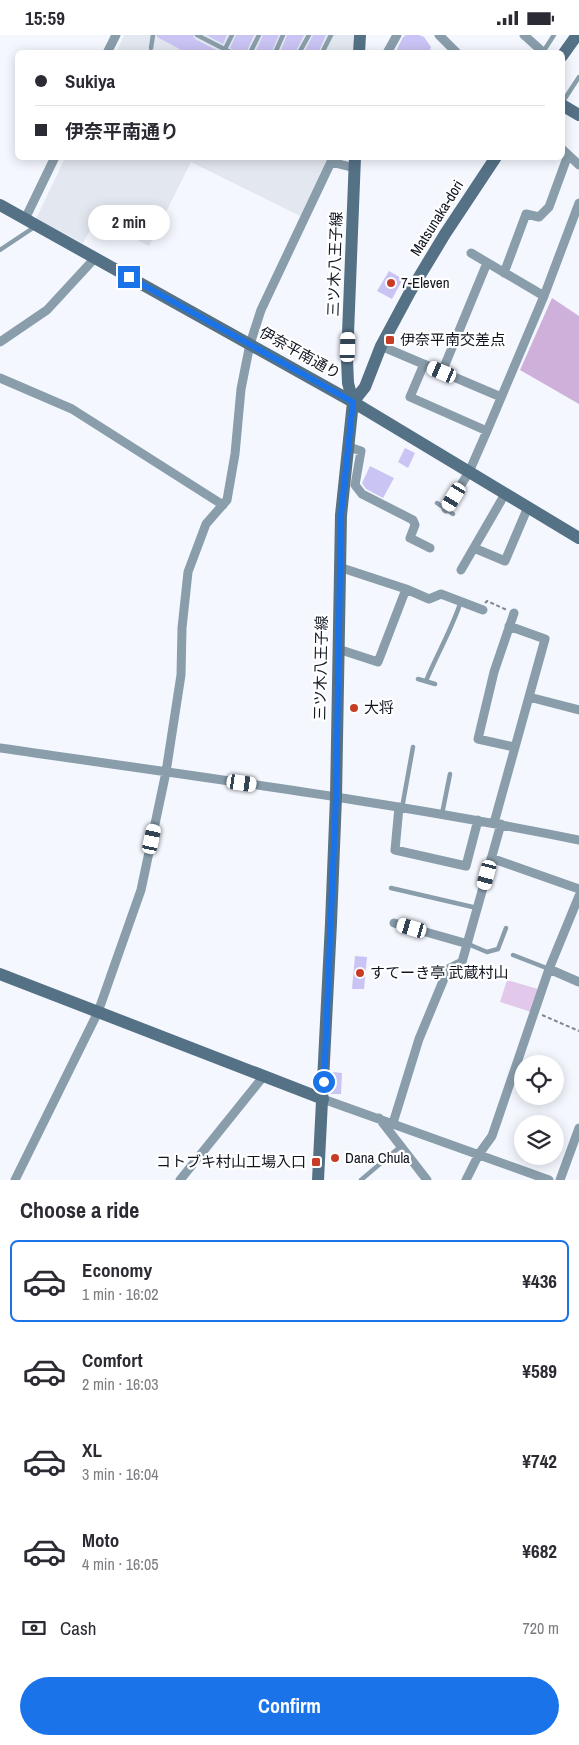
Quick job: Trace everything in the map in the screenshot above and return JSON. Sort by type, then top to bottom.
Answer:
[{"type":"street","points":[[109,50],[116,35]]},
{"type":"street","points":[[359,50],[360,35]]},
{"type":"street","points":[[389,50],[397,35]]},
{"type":"street","points":[[439,35],[454,50]]},
{"type":"street","points":[[524,35],[541,50]]},
{"type":"street","points":[[565,52],[576,35]]},
{"type":"street","points":[[565,106],[579,115]]},
{"type":"street","points":[[565,152],[579,165]]},
{"type":"street","points":[[25,219],[54,160]]},
{"type":"street","name":"Matsunaka-dori","points":[[353,402],[365,387],[381,346],[410,292],[445,234],[494,160]]},
{"type":"street","points":[[504,273],[526,214],[538,217],[549,207],[563,160]]},
{"type":"street","points":[[15,1180],[98,1012],[141,890],[166,772],[181,675],[182,628],[188,572],[206,525],[227,500],[235,454],[241,389],[250,344],[261,309],[331,161],[355,163]]},
{"type":"street","name":"三ツ木八王子線","points":[[318,1180],[336,797],[341,515],[353,402],[348,383],[347,359],[355,163]]},
{"type":"street","points":[[450,511],[488,431],[544,297],[579,203]]},
{"type":"street","name":"伊奈平南通り","points":[[0,205],[353,402],[579,538]]},
{"type":"street","points":[[471,253],[544,297]]},
{"type":"street","points":[[0,342],[47,310],[95,258]]},
{"type":"street","points":[[442,372],[487,263]]},
{"type":"street","points":[[381,346],[501,397]]},
{"type":"street","points":[[424,364],[410,397],[488,431]]},
{"type":"street","points":[[0,378],[72,409],[223,505]]},
{"type":"street","points":[[349,447],[361,451],[355,485],[362,494],[413,520],[415,525],[410,538],[430,548]]},
{"type":"street","points":[[461,570],[505,494]]},
{"type":"street","points":[[474,548],[505,561],[528,507]]},
{"type":"street","points":[[339,567],[406,589],[429,599],[441,594],[483,610]]},
{"type":"street","points":[[338,649],[378,662],[406,589]]},
{"type":"street","points":[[514,613],[494,672],[478,739],[514,747]]},
{"type":"street","points":[[393,1123],[419,1039],[448,969],[462,962],[468,944],[491,858],[514,747],[545,639],[510,626]]},
{"type":"street","points":[[529,697],[579,710]]},
{"type":"street","points":[[0,748],[400,807],[579,840]]},
{"type":"street","points":[[400,807],[395,850],[466,866],[478,820]]},
{"type":"street","points":[[491,858],[579,889]]},
{"type":"street","points":[[466,1180],[492,1136],[549,969],[579,896]]},
{"type":"street","points":[[394,923],[468,944]]},
{"type":"street","points":[[549,969],[579,982]]},
{"type":"street","points":[[0,974],[263,1077],[549,1180]]},
{"type":"street","points":[[180,1180],[263,1077]]},
{"type":"street","points":[[379,1118],[425,1179]]},
{"type":"street","points":[[560,1180],[579,1128]]},
{"type":"lane","points":[[151,48],[153,35]]},
{"type":"lane","points":[[197,35],[207,37],[225,49],[232,35]]},
{"type":"lane","points":[[252,50],[259,35]]},
{"type":"lane","points":[[276,50],[283,35]]},
{"type":"lane","points":[[302,50],[309,35]]},
{"type":"lane","points":[[324,50],[331,35]]},
{"type":"lane","points":[[544,50],[554,35]]},
{"type":"lane","points":[[565,99],[579,77]]},
{"type":"lane","points":[[0,250],[37,226]]},
{"type":"lane","points":[[437,503],[450,511]]},
{"type":"lane","points":[[426,681],[436,656],[454,623],[461,601]]},
{"type":"lane","points":[[418,679],[435,685]]},
{"type":"lane","points":[[400,807],[412,747]]},
{"type":"lane","points":[[442,814],[450,774]]},
{"type":"lane","points":[[391,888],[478,908]]},
{"type":"lane","points":[[468,944],[487,952],[498,949],[506,928]]},
{"type":"lane","points":[[513,955],[549,969]]},
{"type":"lane","points":[[361,1180],[401,1146]]},
{"type":"path","points":[[483,610],[486,601],[514,613]]},
{"type":"path","points":[[534,1011],[579,1031]]},
{"type":"shaded area","points":[[124,35],[353,35],[353,50],[117,50]]},
{"type":"shaded area","points":[[64,160],[329,160],[300,216],[191,162],[149,246],[96,219],[83,243],[36,219]]},
{"type":"shaded area","points":[[552,298],[579,316],[579,404],[520,370]]},
{"type":"shaded area","points":[[507,980],[538,989],[531,1012],[500,1002]]},
{"type":"building","points":[[157,35],[193,35],[195,39],[216,50],[181,50],[157,37]]},
{"type":"building","points":[[206,35],[227,35],[223,44]]},
{"type":"building","points":[[236,35],[254,35],[247,50],[232,50],[230,48]]},
{"type":"building","points":[[263,35],[279,35],[272,50],[256,50]]},
{"type":"building","points":[[287,35],[304,35],[296,50],[281,50]]},
{"type":"building","points":[[313,35],[326,35],[319,50],[306,50]]},
{"type":"building","points":[[406,35],[419,35],[424,37],[431,47],[430,50],[396,50]]},
{"type":"building","points":[[389,271],[403,279],[392,299],[377,291]]},
{"type":"building","points":[[405,448],[415,453],[408,468],[398,462]]},
{"type":"building","points":[[370,466],[394,478],[383,498],[366,489],[362,483]]},
{"type":"building","name":"すてーき亭 武蔵村山","points":[[355,956],[367,957],[364,989],[352,989]]},
{"type":"building","points":[[332,1072],[342,1073],[341,1094],[330,1094]]},
{"type":"place","name":"7-Eleven","points":[[391,283]]},
{"type":"place","name":"伊奈平南交差点","points":[[390,340]]},
{"type":"place","name":"大将","points":[[354,708]]},
{"type":"place","name":"すてーき亭 武蔵村山","points":[[360,973]]},
{"type":"place","name":"Dana Chula","points":[[335,1158]]},
{"type":"place","name":"コトブキ村山工場入口","points":[[316,1162]]},
{"type":"route","points":[[129,277],[353,402],[341,515],[336,797],[324,1082]]}]
